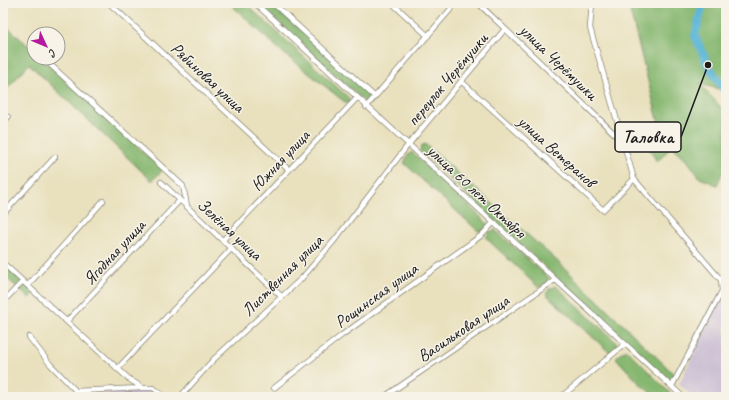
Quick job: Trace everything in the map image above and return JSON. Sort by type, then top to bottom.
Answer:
[{"type":"street","name":"Рябиновая улица","points":[[109,3],[289,170]]},
{"type":"street","name":"улица 60 лет Октября","points":[[255,3],[366,107],[672,386],[682,397]]},
{"type":"street","points":[[273,3],[375,97]]},
{"type":"street","points":[[392,3],[428,36]]},
{"type":"street","points":[[366,107],[456,3]]},
{"type":"street","name":"улица Черёмушки","points":[[478,3],[621,140]]},
{"type":"street","points":[[591,4],[590,28],[621,140],[634,178],[721,280],[722,291],[672,386]]},
{"type":"street","name":"переулок Черёмушки","points":[[408,145],[506,29]]},
{"type":"street","points":[[53,66],[182,186],[187,206]]},
{"type":"street","name":"улица Ветеранов","points":[[461,81],[604,210],[634,178]]},
{"type":"street","name":"Южная улица","points":[[223,240],[357,98]]},
{"type":"street","points":[[3,123],[8,117]]},
{"type":"street","name":"Лиственная улица","points":[[180,397],[214,360],[302,278],[334,241],[408,145]]},
{"type":"street","points":[[3,214],[55,157]]},
{"type":"street","name":"Зелёная улица","points":[[161,182],[281,296]]},
{"type":"street","name":"Ягодная улица","points":[[66,321],[180,200]]},
{"type":"street","points":[[28,286],[103,201]]},
{"type":"street","name":"Рощинская улица","points":[[274,388],[342,335],[482,235],[494,223]]},
{"type":"street","points":[[117,369],[232,248]]},
{"type":"street","points":[[3,263],[117,369],[143,388]]},
{"type":"street","name":"Васильковая улица","points":[[384,397],[555,280]]},
{"type":"street","points":[[3,302],[23,281]]},
{"type":"street","points":[[29,337],[50,364],[76,391],[153,388],[166,397]]},
{"type":"street","points":[[561,397],[625,344]]},
{"type":"shaded area","points":[[726,298],[726,390],[723,397],[693,397],[679,384],[718,303]]},
{"type":"shaded area","points":[[145,390],[159,393],[158,397],[74,397],[74,395]]},
{"type":"green space","points":[[229,3],[245,3],[350,99],[349,103],[346,103],[282,52]]},
{"type":"green space","points":[[258,3],[272,3],[373,98],[371,103],[366,103]]},
{"type":"green space","points":[[628,3],[726,3],[726,91],[700,84],[726,113],[726,172],[723,171],[717,185],[700,178],[687,160],[672,146],[657,162],[648,146],[660,128]]},
{"type":"green space","points":[[3,23],[26,44],[26,66],[27,66],[3,93]]},
{"type":"green space","points":[[31,66],[50,66],[163,170],[152,181]]},
{"type":"green space","points":[[425,144],[555,259],[676,376],[673,382],[666,379],[420,151],[421,146]]},
{"type":"green space","points":[[412,152],[488,224],[484,230],[478,231],[404,163],[408,155]]},
{"type":"green space","points":[[495,230],[549,278],[546,285],[538,287],[486,238],[489,232]]},
{"type":"green space","points":[[3,265],[34,292],[29,298],[3,275]]},
{"type":"green space","points":[[556,286],[617,343],[615,350],[609,352],[546,294],[550,288]]},
{"type":"green space","points":[[627,350],[674,397],[656,397],[640,384],[616,358],[620,353]]},
{"type":"waterway","points":[[703,3],[695,36],[708,65],[726,93]]},
{"type":"place","name":"Таловка","points":[[708,65]]}]
